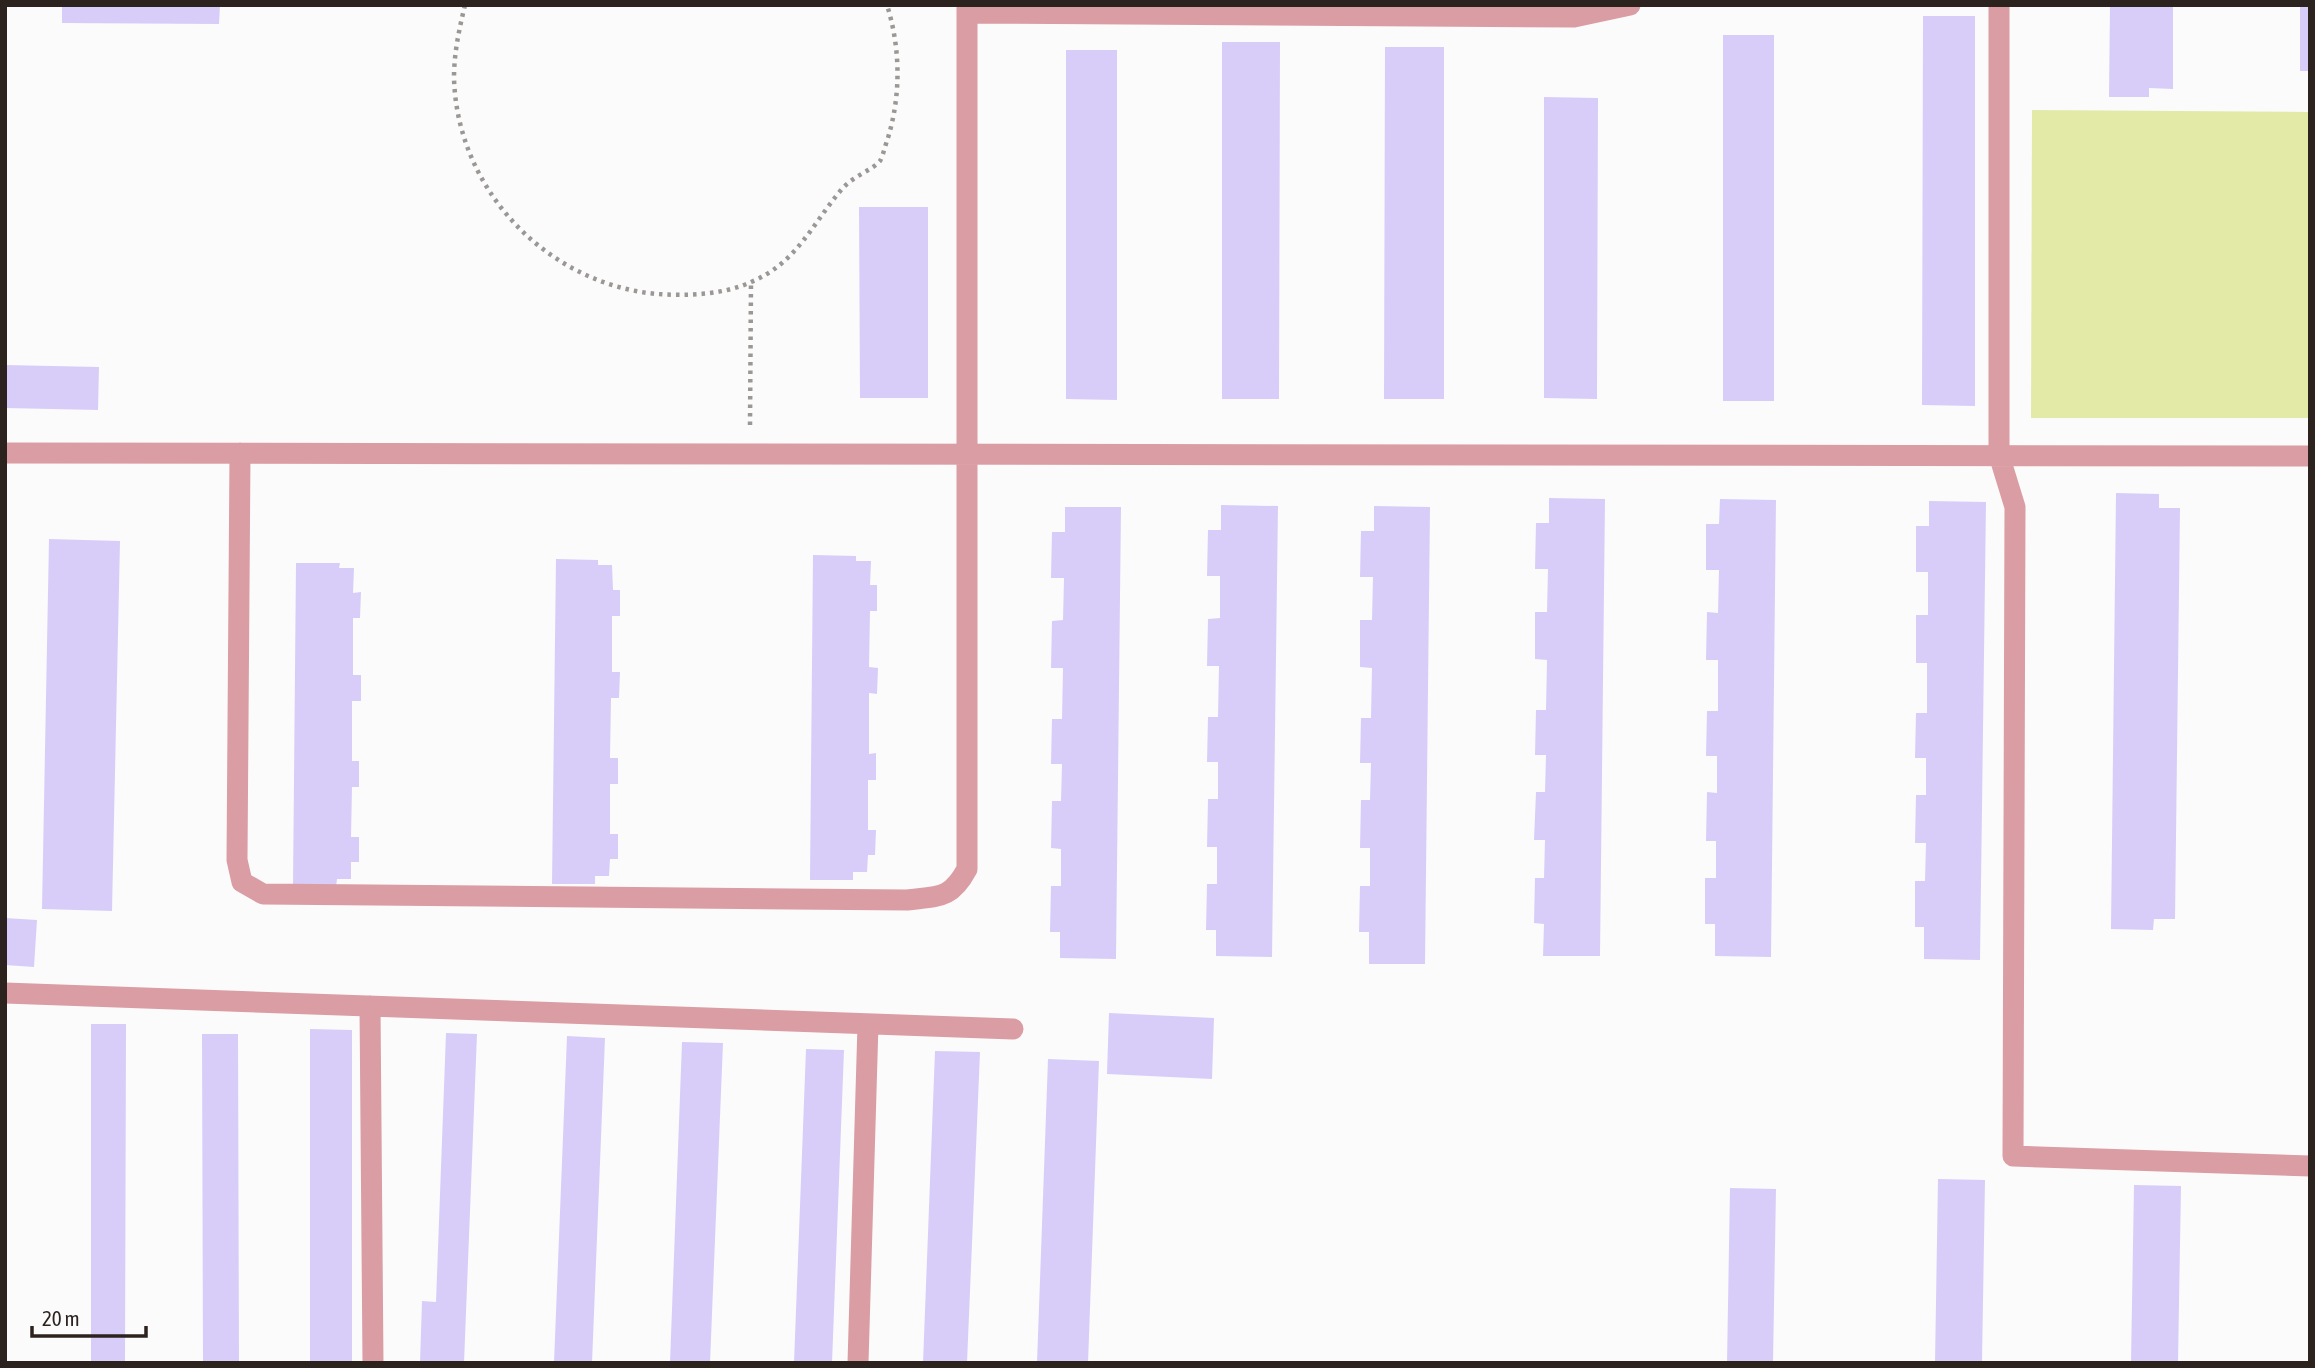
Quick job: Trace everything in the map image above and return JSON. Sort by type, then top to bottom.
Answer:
[{"type":"street","points":[[240,453],[237,860],[242,882],[262,894],[908,900],[938,897],[958,886],[967,869],[967,9],[1574,18],[1630,5]]},
{"type":"street","points":[[1999,5],[1999,455],[2015,507],[2013,1156],[2310,1166]]},
{"type":"street","points":[[5,453],[2310,456]]},
{"type":"street","points":[[5,993],[1013,1029]]},
{"type":"street","points":[[370,1006],[373,1363]]},
{"type":"street","points":[[858,1363],[868,1024]]},
{"type":"path","points":[[465,5],[454,79],[459,117],[475,165],[509,219],[537,246],[568,267],[603,283],[639,292],[678,295],[716,292],[751,283],[784,263],[809,235],[824,209],[850,180],[880,160],[891,126],[897,89],[897,55],[887,5]]},
{"type":"path","points":[[750,454],[751,283]]},
{"type":"green space","points":[[2032,110],[2310,112],[2310,418],[2031,418]]},
{"type":"building","points":[[62,5],[220,5],[219,24],[62,23]]},
{"type":"building","points":[[2110,5],[2173,5],[2173,89],[2149,88],[2149,97],[2109,97]]},
{"type":"building","points":[[2300,5],[2310,5],[2310,71],[2300,71]]},
{"type":"building","points":[[1923,16],[1975,16],[1975,406],[1922,405]]},
{"type":"building","points":[[1723,35],[1774,35],[1774,401],[1723,401]]},
{"type":"building","points":[[1222,42],[1280,42],[1279,399],[1222,399]]},
{"type":"building","points":[[1385,47],[1444,47],[1444,399],[1384,399]]},
{"type":"building","points":[[1066,50],[1117,50],[1117,400],[1066,399]]},
{"type":"building","points":[[1544,97],[1598,98],[1597,399],[1544,398]]},
{"type":"building","points":[[859,207],[928,207],[928,398],[860,398]]},
{"type":"building","points":[[5,365],[99,367],[98,410],[5,408]]},
{"type":"building","points":[[2116,493],[2159,494],[2159,508],[2180,508],[2175,919],[2154,919],[2153,930],[2111,929]]},
{"type":"building","points":[[1549,498],[1605,499],[1600,956],[1543,956],[1544,924],[1534,923],[1535,878],[1544,878],[1545,840],[1534,840],[1536,792],[1545,792],[1546,755],[1535,755],[1536,710],[1546,710],[1547,660],[1535,659],[1535,612],[1547,612],[1548,569],[1535,569],[1536,523],[1549,523]]},
{"type":"building","points":[[1720,499],[1776,500],[1771,957],[1715,956],[1715,924],[1705,924],[1705,878],[1716,878],[1716,841],[1706,841],[1707,792],[1717,793],[1717,756],[1706,756],[1707,711],[1718,711],[1718,660],[1706,660],[1707,612],[1718,613],[1719,570],[1706,570],[1706,524],[1719,524]]},
{"type":"building","points":[[1929,501],[1986,502],[1980,960],[1924,959],[1924,927],[1915,927],[1915,881],[1925,881],[1926,843],[1915,843],[1916,795],[1926,795],[1926,758],[1915,758],[1916,713],[1927,713],[1927,663],[1916,663],[1916,615],[1928,615],[1928,572],[1916,572],[1916,526],[1929,526]]},
{"type":"building","points":[[1221,505],[1278,506],[1272,957],[1216,956],[1216,930],[1206,930],[1207,884],[1217,884],[1217,847],[1207,847],[1208,799],[1218,799],[1218,762],[1207,762],[1208,717],[1218,717],[1219,666],[1207,666],[1208,619],[1220,618],[1220,576],[1207,576],[1208,530],[1221,530]]},
{"type":"building","points":[[1374,506],[1430,507],[1425,964],[1369,964],[1369,932],[1359,932],[1360,886],[1370,886],[1370,848],[1360,848],[1361,800],[1370,800],[1371,763],[1360,763],[1361,718],[1371,718],[1372,668],[1360,667],[1360,620],[1372,620],[1373,577],[1360,577],[1361,531],[1374,531]]},
{"type":"building","points":[[1065,507],[1121,507],[1116,959],[1060,958],[1060,932],[1050,932],[1051,886],[1061,886],[1061,849],[1051,848],[1052,801],[1061,801],[1062,764],[1051,764],[1052,719],[1062,719],[1063,668],[1051,668],[1052,621],[1063,620],[1064,578],[1051,578],[1052,532],[1065,532]]},
{"type":"building","points":[[49,539],[120,541],[112,911],[42,909]]},
{"type":"building","points":[[813,555],[856,556],[856,561],[871,561],[870,585],[877,585],[877,611],[870,611],[869,667],[878,668],[877,694],[869,693],[869,754],[876,753],[876,780],[868,780],[868,830],[876,830],[875,855],[868,855],[867,872],[853,872],[853,880],[810,880]]},
{"type":"building","points":[[556,559],[598,560],[598,565],[612,565],[613,590],[620,590],[620,616],[612,616],[612,672],[620,672],[619,698],[611,698],[610,758],[618,758],[618,784],[610,784],[610,834],[618,834],[618,859],[610,859],[609,876],[595,876],[595,884],[552,884]]},
{"type":"building","points":[[296,563],[340,563],[339,568],[354,568],[353,593],[361,592],[360,618],[353,618],[353,675],[361,675],[361,701],[352,701],[352,761],[359,761],[359,787],[352,787],[351,837],[359,837],[359,862],[351,862],[351,879],[337,879],[336,887],[293,886]]},
{"type":"building","points":[[5,918],[37,920],[34,967],[5,965]]},
{"type":"building","points":[[1109,1013],[1214,1018],[1212,1079],[1107,1074]]},
{"type":"building","points":[[91,1024],[126,1024],[125,1363],[91,1363]]},
{"type":"building","points":[[310,1029],[352,1030],[352,1363],[310,1363]]},
{"type":"building","points":[[446,1033],[477,1034],[464,1363],[420,1363],[422,1301],[436,1302]]},
{"type":"building","points":[[202,1034],[238,1034],[239,1363],[203,1363]]},
{"type":"building","points":[[567,1036],[605,1038],[592,1363],[554,1363]]},
{"type":"building","points":[[682,1042],[723,1043],[710,1363],[670,1363]]},
{"type":"building","points":[[806,1049],[844,1050],[832,1363],[794,1363]]},
{"type":"building","points":[[935,1051],[980,1052],[967,1363],[923,1363]]},
{"type":"building","points":[[1048,1059],[1099,1061],[1088,1363],[1037,1363]]},
{"type":"building","points":[[1938,1179],[1985,1180],[1982,1363],[1935,1363]]},
{"type":"building","points":[[2134,1185],[2181,1186],[2178,1363],[2131,1363]]},
{"type":"building","points":[[1730,1188],[1776,1189],[1773,1363],[1727,1363]]}]
